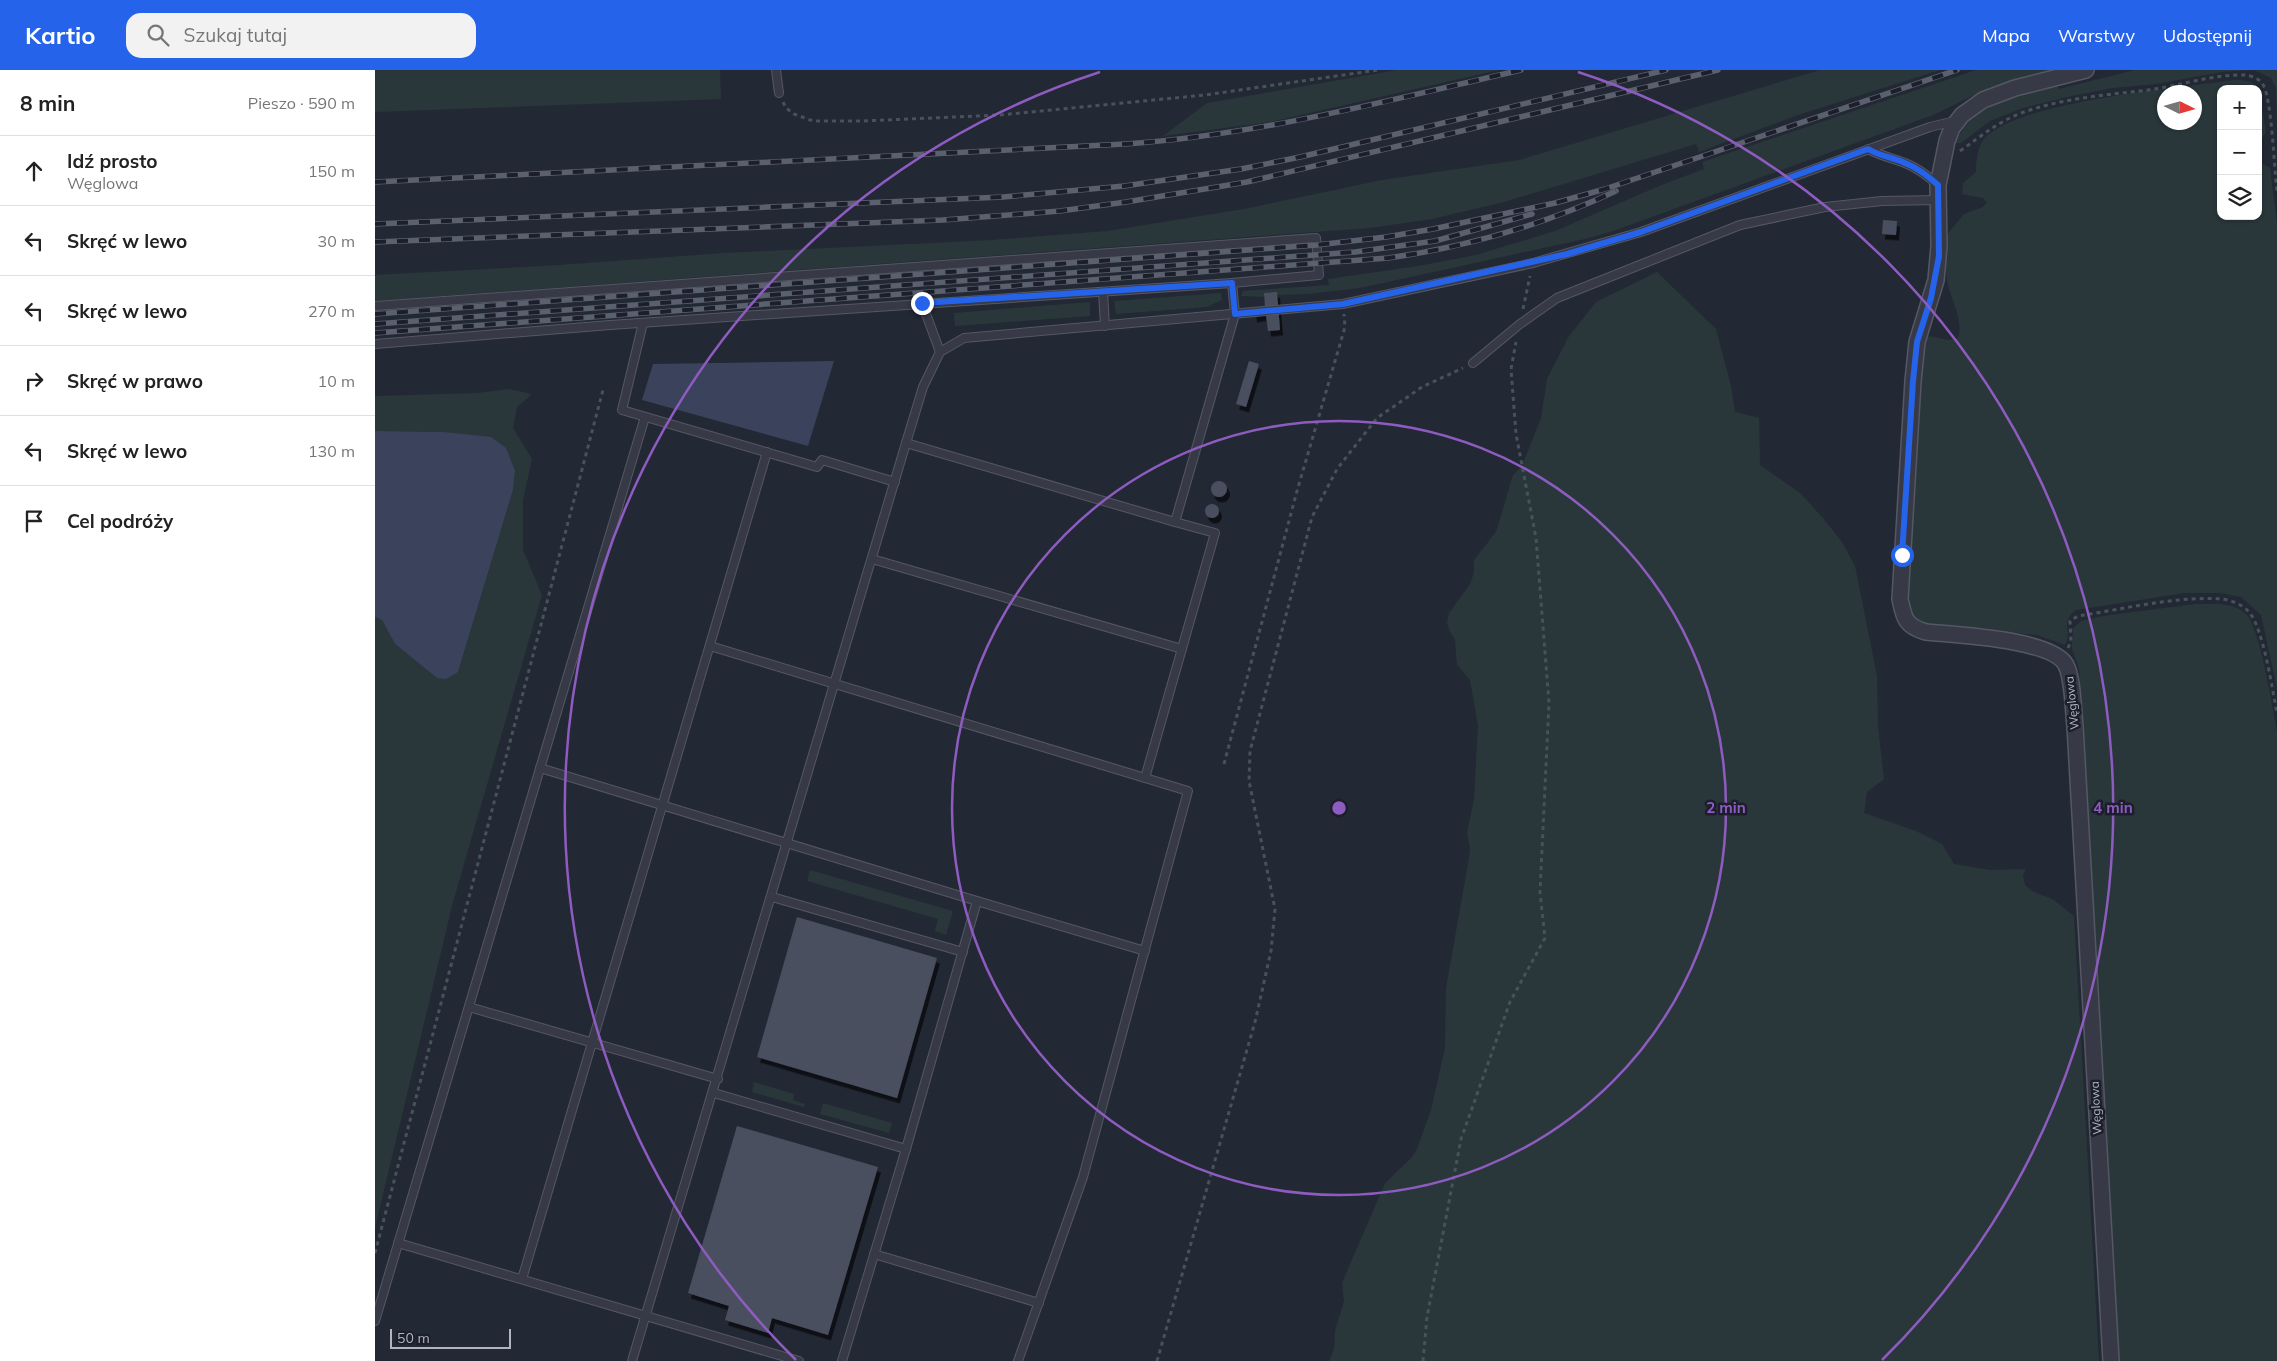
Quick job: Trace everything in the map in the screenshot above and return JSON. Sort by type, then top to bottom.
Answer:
[{"type":"street","points":[[2061,657],[2043,648],[2026,644],[1926,632],[1913,628],[1907,622],[1902,611],[1900,582],[1917,342],[1935,280],[1939,246],[1938,185],[1947,141],[1962,114],[1983,100],[2015,88],[2086,70]]},
{"type":"street","name":"Węglowa","points":[[2061,657],[2068,670],[2075,726],[2111,1361]]},
{"type":"lane","points":[[776,70],[779,93]]},
{"type":"lane","points":[[633,1361],[923,387],[940,352],[964,338],[1343,304],[1533,263],[1641,232],[1930,127],[1957,120]]},
{"type":"lane","points":[[1868,149],[1883,157],[1903,162],[1921,171],[1938,185]]},
{"type":"lane","points":[[1473,363],[1520,324],[1557,298],[1740,225],[1825,207],[1882,201],[1939,200]]},
{"type":"lane","points":[[375,306],[1316,238],[1319,274],[1232,283],[922,303],[375,344]]},
{"type":"lane","points":[[1175,522],[1235,314],[1232,283]]},
{"type":"lane","points":[[1103,292],[1105,326]]},
{"type":"lane","points":[[922,303],[940,352]]},
{"type":"lane","points":[[643,323],[622,410],[817,466],[822,460],[895,482]]},
{"type":"lane","points":[[375,1321],[645,417]]},
{"type":"lane","points":[[906,443],[1215,533],[1145,778]]},
{"type":"lane","points":[[522,1279],[767,452]]},
{"type":"lane","points":[[872,558],[1182,649]]},
{"type":"lane","points":[[710,646],[1188,791],[1083,1177],[1018,1361]]},
{"type":"lane","points":[[540,768],[1145,951]]},
{"type":"lane","points":[[772,897],[963,952]]},
{"type":"lane","points":[[842,1361],[906,1149],[977,900]]},
{"type":"lane","points":[[469,1007],[718,1079]]},
{"type":"lane","points":[[714,1093],[906,1149]]},
{"type":"lane","points":[[399,1243],[799,1361]]},
{"type":"lane","points":[[874,1254],[1039,1303]]},
{"type":"path","points":[[779,93],[786,108],[794,114],[813,121],[863,121],[1000,115],[1080,108],[1205,95],[1378,70]]},
{"type":"path","points":[[1943,162],[1994,125],[2025,112],[2096,95],[2245,75],[2261,81],[2268,96],[2277,191]]},
{"type":"path","points":[[1423,1361],[1427,1317],[1461,1139],[1510,1002],[1545,938],[1540,892],[1549,703],[1536,538],[1517,434],[1511,369],[1533,263]]},
{"type":"path","points":[[1224,764],[1297,491],[1345,326],[1343,304]]},
{"type":"path","points":[[1157,1361],[1255,1022],[1271,951],[1275,909],[1249,781],[1250,751],[1312,517],[1337,468],[1377,418],[1422,387],[1473,363]]},
{"type":"path","points":[[375,1253],[603,390]]},
{"type":"path","points":[[2061,657],[2071,641],[2069,621],[2078,616],[2195,600],[2232,601],[2250,612],[2254,621],[2263,650],[2277,714]]},
{"type":"shaded area","points":[[375,70],[720,70],[721,99],[375,112]]},
{"type":"shaded area","points":[[1397,70],[1499,70],[1270,122],[1163,136],[1207,103]]},
{"type":"shaded area","points":[[1820,70],[1940,70],[1798,115],[1699,152],[1696,144],[1504,202],[1432,219],[1370,228],[375,301],[375,275],[559,265],[724,253],[992,240],[1107,231],[1244,209],[1382,180],[1519,160]]},
{"type":"shaded area","points":[[1976,70],[2051,70],[1972,96],[1933,115],[1613,231],[1585,239],[1360,288],[1309,294],[1277,295],[1264,293],[1264,297],[1241,296],[1243,291],[1329,285],[1328,279],[1418,266],[1476,255],[1555,231],[1659,186],[1704,169],[1702,162]]},
{"type":"shaded area","points":[[2135,70],[2254,70],[2222,72],[2156,84],[2112,88],[2067,97],[2023,108],[1990,121],[1961,143],[1955,143],[1970,120],[1978,113],[1999,103],[2057,86],[2059,89]]},
{"type":"shaded area","points":[[2254,70],[2277,70],[2277,128],[2276,88],[2271,78]]},
{"type":"shaded area","points":[[2242,80],[2256,85],[2217,85],[2217,220],[2262,220],[2262,163],[2270,168],[2277,223],[2277,688],[2261,615],[2241,597],[2221,593],[2185,593],[2076,610],[2068,619],[2068,635],[2065,645],[2037,635],[1926,625],[1913,616],[1907,600],[1922,349],[1924,340],[1930,336],[1947,340],[1957,339],[1959,333],[1960,326],[1947,279],[1945,258],[1946,236],[1964,214],[1983,207],[1987,202],[1983,198],[1962,194],[1963,183],[1976,172],[1977,157],[1982,142],[1998,128],[2025,116],[2099,99],[2157,90],[2157,130],[2202,130],[2202,85],[2195,85]]},
{"type":"shaded area","points":[[2262,107],[2266,132],[2262,138]]},
{"type":"shaded area","points":[[1657,272],[1716,329],[1731,386],[1735,412],[1759,418],[1760,465],[1800,493],[1842,542],[1855,566],[1877,676],[1878,727],[1884,779],[1867,792],[1864,813],[1916,831],[1942,844],[1954,864],[1990,870],[2026,869],[2023,875],[2025,885],[2032,891],[2054,900],[2074,916],[2099,1361],[1329,1361],[1334,1349],[1335,1331],[1344,1301],[1342,1283],[1385,1183],[1412,1157],[1417,1149],[1431,1110],[1445,1048],[1446,988],[1469,858],[1470,848],[1467,833],[1474,799],[1478,726],[1470,680],[1457,665],[1455,639],[1450,632],[1447,622],[1449,613],[1470,584],[1474,573],[1474,560],[1496,532],[1513,475],[1522,466],[1541,418],[1547,379],[1569,336],[1596,302]]},
{"type":"shaded area","points":[[1221,293],[1222,300],[1207,307],[1116,314],[1114,301]]},
{"type":"shaded area","points":[[1090,302],[1090,316],[955,326],[954,313]]},
{"type":"shaded area","points":[[509,389],[532,394],[517,407],[513,428],[532,459],[523,500],[523,550],[542,595],[453,902],[375,1228],[375,617],[382,620],[395,644],[437,678],[458,672],[513,490],[515,471],[443,432],[375,431],[375,396],[478,393]]},
{"type":"shaded area","points":[[2195,604],[2229,605],[2236,607],[2247,615],[2257,636],[2277,731],[2277,1361],[2115,1361],[2083,724],[2079,670],[2072,648],[2072,629],[2081,621],[2103,616]]},
{"type":"shaded area","points":[[810,870],[953,911],[946,935],[935,931],[938,919],[807,881]]},
{"type":"shaded area","points":[[754,1082],[794,1094],[793,1100],[805,1104],[804,1107],[752,1092]]},
{"type":"shaded area","points":[[823,1103],[892,1123],[889,1133],[820,1114]]},
{"type":"water","points":[[834,361],[808,446],[642,400],[653,364]]},
{"type":"water","points":[[375,431],[443,432],[491,437],[506,448],[515,471],[513,490],[458,672],[446,679],[437,678],[395,644],[382,620],[375,617]]},
{"type":"building","points":[[1883,220],[1897,221],[1896,235],[1882,234]]},
{"type":"building","points":[[1277,292],[1280,330],[1268,331],[1266,315],[1254,317],[1253,308],[1265,307],[1264,293]]},
{"type":"building","points":[[1249,361],[1259,364],[1246,407],[1236,404]]},
{"type":"building","points":[[1219,481],[1227,489],[1219,497],[1211,489]]},
{"type":"building","points":[[1209,504],[1215,504],[1219,511],[1215,518],[1209,518],[1205,514],[1205,508]]},
{"type":"building","points":[[797,917],[937,958],[897,1098],[757,1057]]},
{"type":"building","points":[[737,1126],[878,1167],[828,1335],[772,1318],[768,1333],[725,1320],[729,1306],[688,1293]]},
{"type":"railway","points":[[375,182],[1125,144],[1225,133],[1275,125],[1521,70]]},
{"type":"railway","points":[[375,224],[1003,197],[1124,186],[1241,169],[1300,157],[1666,70]]},
{"type":"railway","points":[[375,242],[943,220],[1060,211],[1247,182],[1718,70]]},
{"type":"railway","points":[[375,314],[1317,245],[1386,237],[1555,203],[1605,189],[1957,70]]},
{"type":"railway","points":[[375,333],[1388,258],[1447,248],[1504,233],[1561,214],[1616,191]]},
{"type":"railway","points":[[375,324],[1355,252],[1435,241],[1532,214]]},
{"type":"route","points":[[922,303],[1232,283],[1235,314],[1343,304],[1567,254],[1641,232],[1818,169],[1868,149],[1883,157],[1903,162],[1921,171],[1938,185],[1939,256],[1926,318],[1917,342],[1904,504],[1902,555]]}]
